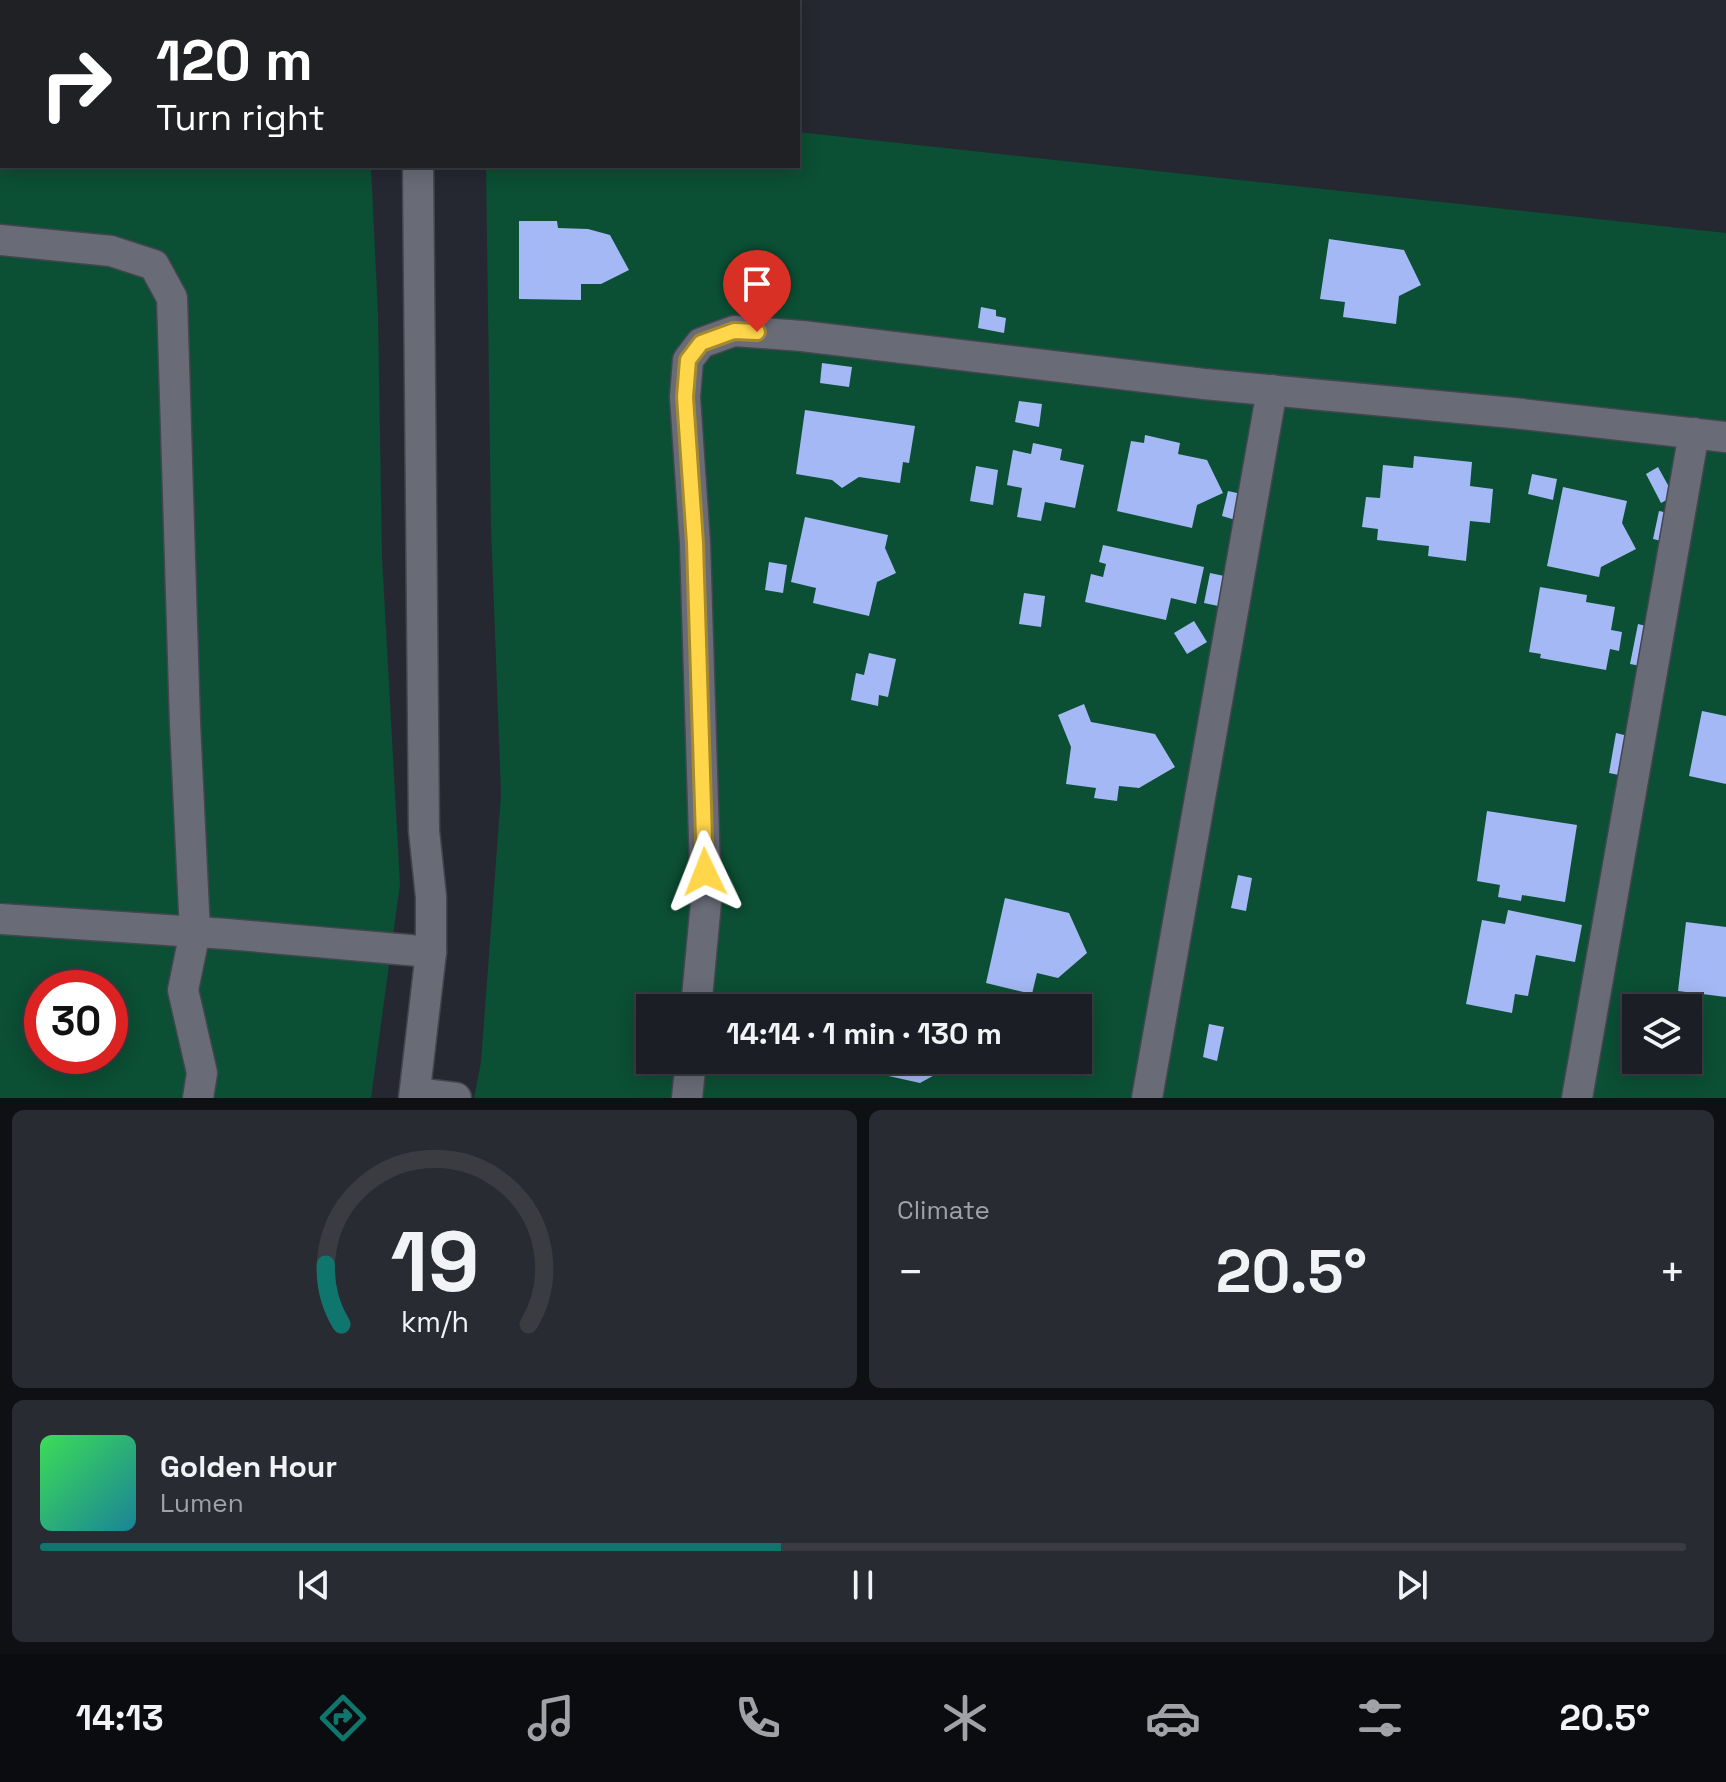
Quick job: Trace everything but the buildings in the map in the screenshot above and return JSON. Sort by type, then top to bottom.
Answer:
[{"type":"street","points":[[418,168],[424,831],[431,897],[431,952],[414,1096],[456,1098]]},
{"type":"street","points":[[0,240],[111,251],[154,265],[172,298],[185,723],[195,932],[183,990],[202,1073],[198,1098]]},
{"type":"street","points":[[697,994],[706,902],[695,543],[685,397],[688,360],[701,343],[734,331],[802,336],[1272,390],[1726,437]]},
{"type":"street","points":[[1147,1098],[1272,390]]},
{"type":"street","points":[[1577,1098],[1694,433]]},
{"type":"street","points":[[0,919],[385,946],[431,952]]},
{"type":"street","points":[[687,1098],[690,1074]]},
{"type":"green space","points":[[800,132],[1726,233],[1726,1098],[474,1098],[481,1062],[501,794],[491,527],[486,168],[800,168]]},
{"type":"green space","points":[[0,168],[371,168],[378,315],[382,557],[400,884],[371,1098],[0,1098]]},
{"type":"route","points":[[705,872],[695,543],[685,397],[688,360],[701,343],[734,331],[757,332]]}]
